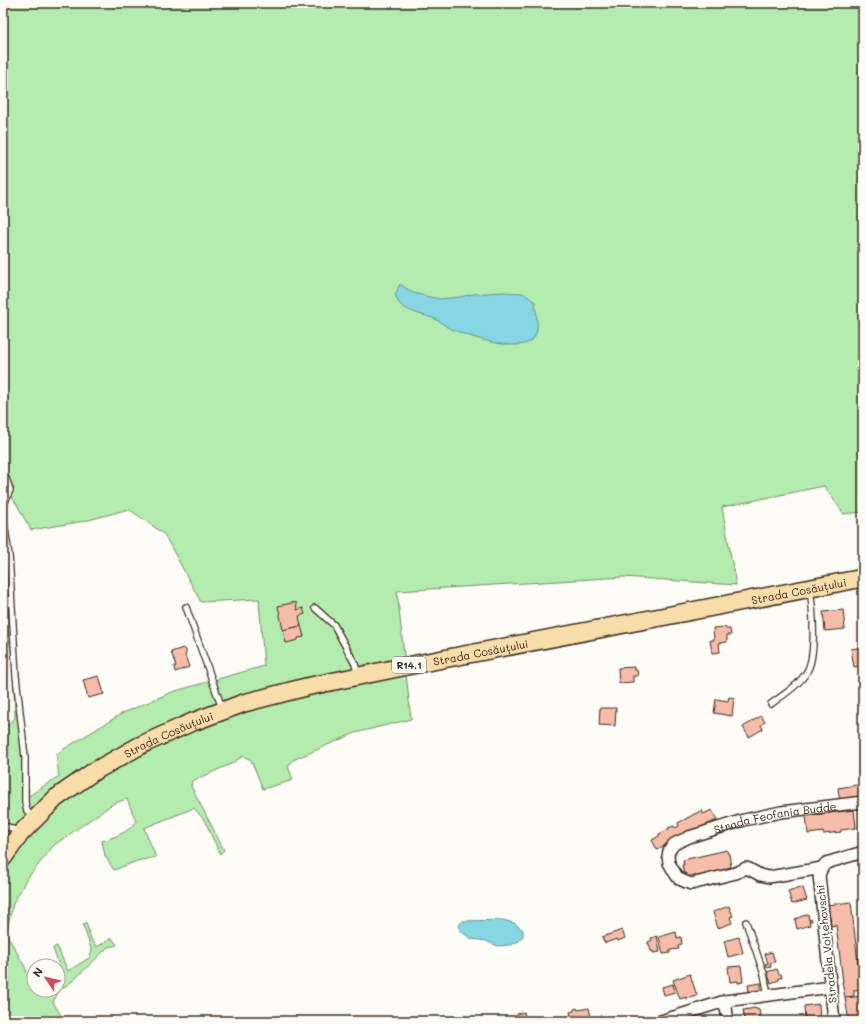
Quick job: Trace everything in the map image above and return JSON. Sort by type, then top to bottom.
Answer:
[{"type":"main road","name":"Strada Cosăuțului","points":[[3,858],[21,833],[56,798],[93,772],[116,758],[164,734],[223,710],[275,694],[358,676],[863,578]]},
{"type":"street","name":"Strada Feofania Budde","points":[[822,868],[769,877],[760,875],[746,868],[736,873],[691,884],[679,879],[669,862],[668,856],[669,851],[674,844],[689,837],[744,820],[782,812],[863,802]]},
{"type":"street","points":[[822,868],[826,863],[863,852]]},
{"type":"street","name":"Stradela Voițehovschi","points":[[822,868],[819,876],[834,1021]]},
{"type":"street","points":[[661,1021],[725,1001],[831,987]]},
{"type":"street","points":[[725,1001],[728,1021]]},
{"type":"lane","points":[[3,507],[10,490],[6,478]]},
{"type":"lane","points":[[3,516],[9,555],[16,676],[25,757],[25,802],[27,811],[34,820]]},
{"type":"lane","points":[[771,704],[792,689],[807,673],[812,655],[813,622],[809,588]]},
{"type":"lane","points":[[186,607],[223,710]]},
{"type":"lane","points":[[314,608],[334,625],[355,664],[358,676]]},
{"type":"lane","points":[[3,827],[8,827],[21,833]]},
{"type":"lane","points":[[746,922],[764,974],[768,995]]},
{"type":"green space","points":[[3,3],[863,3],[863,512],[844,514],[824,486],[722,507],[736,585],[623,577],[397,591],[411,719],[355,733],[293,760],[288,766],[293,780],[263,789],[251,760],[243,756],[231,764],[192,781],[191,786],[224,850],[220,854],[205,821],[194,808],[144,828],[156,857],[137,861],[114,870],[105,856],[102,841],[125,832],[136,821],[127,799],[114,803],[54,845],[26,880],[13,904],[6,933],[26,969],[26,998],[55,998],[53,1002],[64,1021],[3,1021],[3,726],[9,724],[15,718],[13,665],[7,625],[6,592],[14,591],[14,640],[27,752],[29,796],[59,776],[56,754],[123,713],[172,692],[264,666],[259,599],[201,602],[164,534],[129,509],[85,521],[31,530],[16,503],[3,486]]},
{"type":"green space","points":[[86,922],[91,939],[97,947],[112,938],[117,945],[108,947],[66,986],[66,966],[68,971],[89,958],[92,951],[83,925]]},
{"type":"green space","points":[[57,946],[62,958],[56,958],[53,948]]},
{"type":"water","points":[[400,284],[413,293],[439,299],[473,294],[503,292],[523,293],[535,302],[537,327],[535,337],[525,344],[503,344],[490,342],[447,327],[435,319],[414,312],[400,305],[395,295]]},
{"type":"water","points":[[503,920],[514,923],[523,930],[523,936],[519,941],[510,945],[498,946],[486,941],[472,939],[460,931],[459,925],[463,921]]},
{"type":"building","points":[[296,602],[297,610],[303,608],[305,614],[299,616],[301,626],[283,630],[278,606]]},
{"type":"building","points":[[843,610],[845,629],[825,631],[823,612]]},
{"type":"building","points":[[301,626],[304,637],[286,643],[283,630]]},
{"type":"building","points":[[725,627],[726,629],[730,629],[731,635],[727,635],[727,642],[719,643],[720,652],[712,653],[710,640],[714,640],[713,628]]},
{"type":"building","points":[[863,647],[863,669],[860,669],[860,666],[854,667],[851,649]]},
{"type":"building","points":[[183,648],[186,650],[185,655],[189,667],[175,672],[174,666],[176,666],[171,652]]},
{"type":"building","points":[[634,667],[634,670],[637,670],[638,676],[633,676],[633,682],[619,683],[618,668]]},
{"type":"building","points":[[99,676],[104,694],[88,698],[83,680]]},
{"type":"building","points":[[729,697],[734,698],[732,716],[714,713],[716,699],[728,701]]},
{"type":"building","points":[[600,708],[616,708],[615,726],[599,725]]},
{"type":"building","points":[[761,716],[765,722],[761,725],[763,729],[749,737],[743,727]]},
{"type":"building","points":[[863,784],[863,798],[840,802],[838,788]]},
{"type":"building","points":[[702,810],[703,814],[712,810],[717,820],[679,837],[657,850],[652,840],[659,836],[659,834],[669,829],[668,828],[674,826],[675,828],[679,826],[678,823]]},
{"type":"building","points":[[854,810],[856,828],[841,830],[841,832],[808,834],[806,816]]},
{"type":"building","points":[[727,850],[731,867],[723,869],[724,872],[717,872],[696,878],[695,875],[687,877],[686,873],[684,874],[682,865],[684,865],[683,860]]},
{"type":"building","points":[[801,887],[803,888],[807,900],[792,904],[788,891]]},
{"type":"building","points":[[851,902],[861,989],[854,990],[854,996],[845,997],[836,925],[831,926],[830,917],[828,918],[827,905]]},
{"type":"building","points":[[729,906],[733,916],[730,917],[732,923],[718,928],[713,912]]},
{"type":"building","points":[[808,914],[809,920],[811,919],[812,921],[809,921],[810,925],[797,929],[795,919]]},
{"type":"building","points":[[622,930],[625,938],[618,941],[617,939],[605,943],[602,937]]},
{"type":"building","points":[[676,932],[677,938],[681,937],[682,944],[678,946],[679,949],[670,950],[670,953],[663,954],[659,937]]},
{"type":"building","points":[[657,936],[660,952],[653,953],[648,942],[652,940],[651,938]]},
{"type":"building","points":[[739,937],[743,953],[728,957],[724,941]]},
{"type":"building","points":[[772,952],[775,962],[770,963],[771,967],[768,968],[765,964],[768,963],[765,954]]},
{"type":"building","points":[[741,966],[743,982],[730,982],[728,967]]},
{"type":"building","points":[[777,969],[782,977],[771,983],[767,972]]},
{"type":"building","points":[[690,974],[697,996],[687,999],[686,997],[680,999],[673,980]]},
{"type":"building","points":[[761,983],[761,991],[749,992],[748,985]]},
{"type":"building","points":[[673,984],[675,992],[664,995],[662,987]]},
{"type":"building","points":[[862,996],[863,1021],[849,1021],[845,998]]},
{"type":"building","points":[[819,1004],[820,1021],[805,1021],[804,1006]]},
{"type":"building","points":[[577,1008],[578,1010],[589,1008],[591,1018],[589,1021],[572,1021],[570,1012]]},
{"type":"building","points":[[756,1008],[757,1010],[759,1009],[759,1021],[745,1021],[743,1010]]},
{"type":"building","points":[[524,1012],[526,1020],[532,1019],[533,1021],[519,1021],[517,1014]]}]
